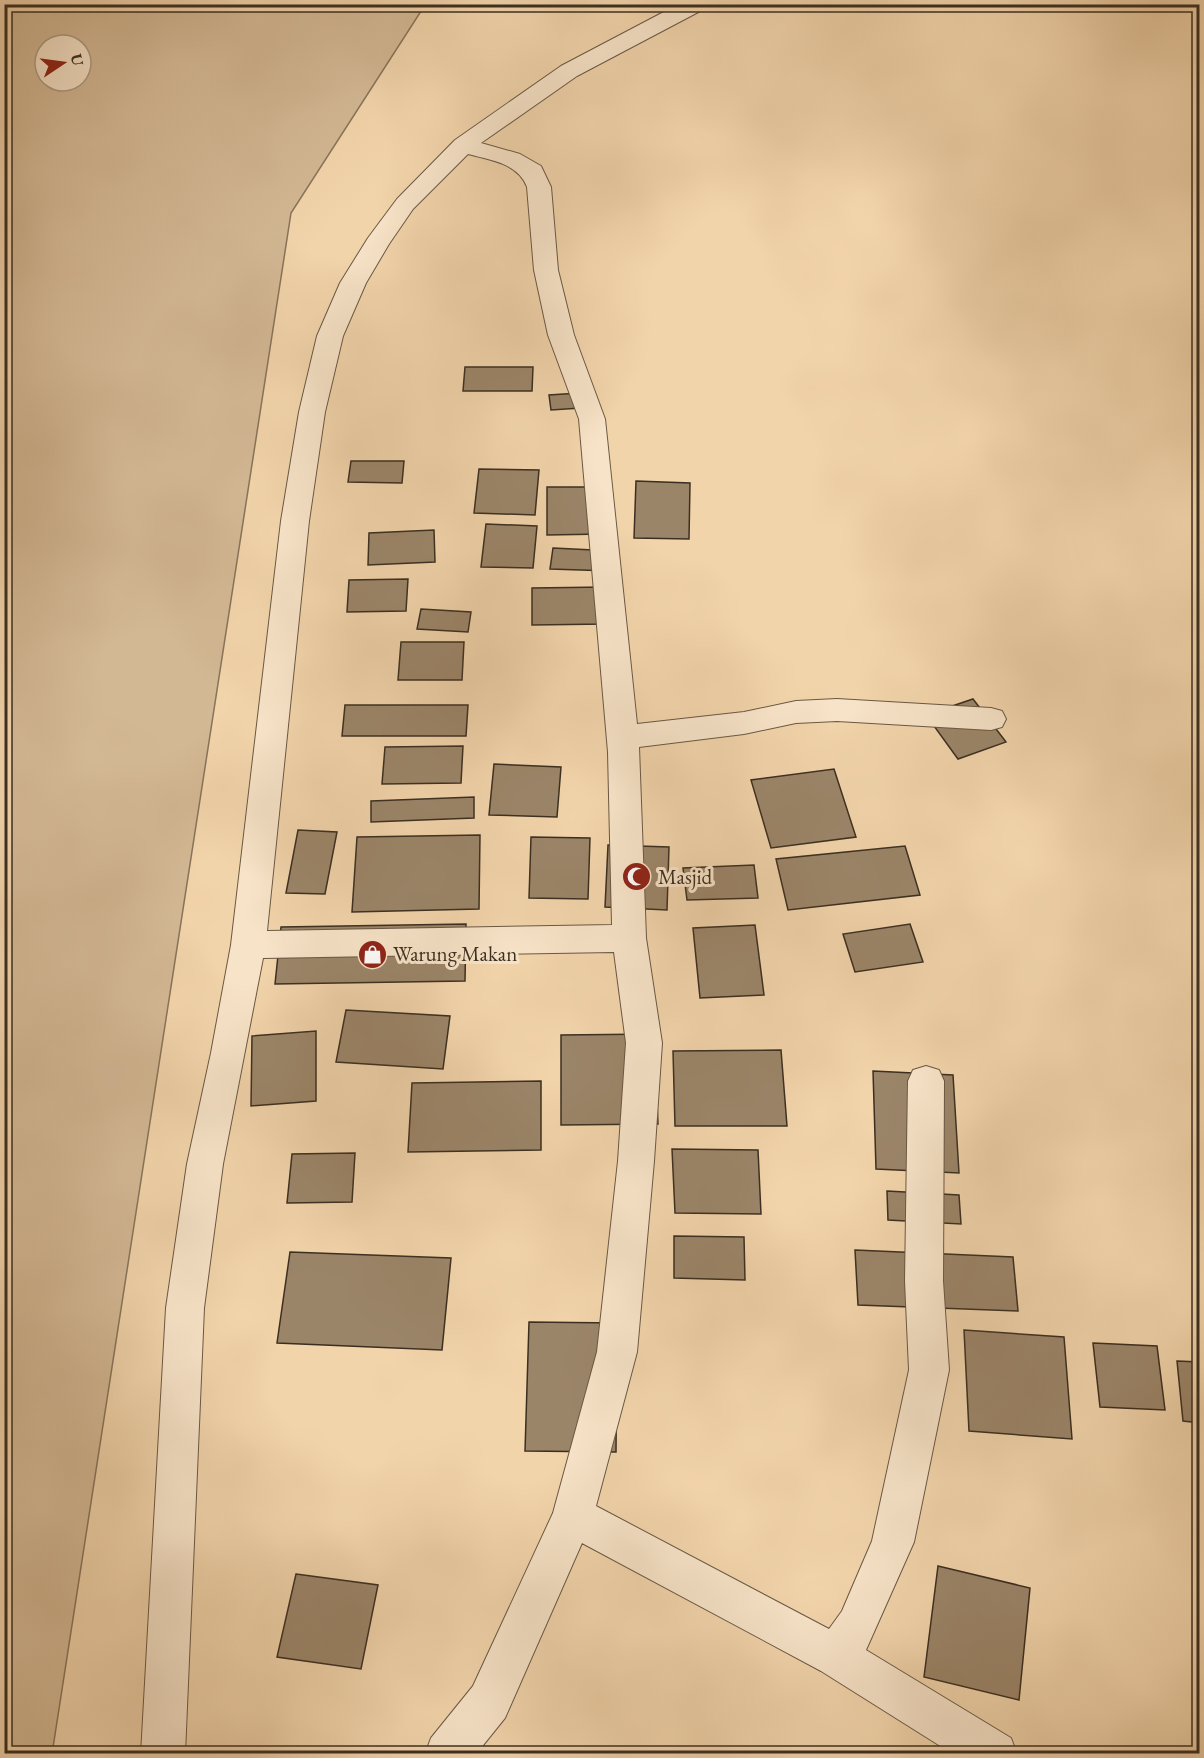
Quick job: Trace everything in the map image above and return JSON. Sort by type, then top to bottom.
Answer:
[{"type":"street","points":[[163,1754],[185,1308],[205,1164],[229,1053],[248,945],[294,532],[312,412],[330,336],[353,283],[377,243],[405,204],[463,145],[569,71],[696,4]]},
{"type":"street","points":[[447,1754],[489,1702],[573,1516],[617,1352],[630,1228],[644,1043],[629,938],[623,737],[592,419],[561,335],[546,270],[539,187],[533,171],[512,159],[463,145]]},
{"type":"street","points":[[623,737],[744,723],[796,712],[837,710],[991,719]]},
{"type":"street","points":[[248,945],[629,938]]},
{"type":"street","points":[[836,1656],[857,1626],[893,1542],[929,1370],[924,1281],[926,1081]]},
{"type":"street","points":[[573,1516],[836,1656],[995,1754]]},
{"type":"shaded area","points":[[5,4],[425,5],[291,213],[52,1754],[4,1753]]},
{"type":"building","points":[[465,367],[533,367],[532,391],[463,391]]},
{"type":"building","points":[[594,392],[596,407],[551,410],[549,395]]},
{"type":"building","points":[[351,461],[404,461],[402,483],[348,482]]},
{"type":"building","points":[[479,469],[539,470],[535,515],[474,513]]},
{"type":"building","points":[[636,481],[690,483],[689,539],[634,538]]},
{"type":"building","points":[[547,487],[601,487],[603,534],[547,535]]},
{"type":"building","points":[[486,524],[537,526],[533,568],[481,567]]},
{"type":"building","points":[[434,530],[435,562],[368,565],[369,533]]},
{"type":"building","points":[[553,548],[613,551],[611,571],[550,569]]},
{"type":"building","points":[[408,579],[406,611],[347,612],[349,580]]},
{"type":"building","points":[[605,587],[606,624],[532,625],[532,588]]},
{"type":"building","points":[[421,609],[471,612],[468,632],[417,629]]},
{"type":"building","points":[[401,642],[464,642],[462,680],[398,680]]},
{"type":"building","points":[[973,699],[1006,742],[958,759],[926,715]]},
{"type":"building","points":[[345,705],[468,705],[466,736],[342,736]]},
{"type":"building","points":[[463,746],[461,783],[382,784],[385,747]]},
{"type":"building","points":[[494,764],[561,767],[557,817],[489,815]]},
{"type":"building","points":[[834,769],[856,837],[771,848],[751,780]]},
{"type":"building","points":[[474,797],[474,818],[371,822],[371,801]]},
{"type":"building","points":[[298,830],[337,832],[325,894],[286,893]]},
{"type":"building","points":[[480,835],[479,909],[352,912],[357,837]]},
{"type":"building","points":[[531,837],[590,838],[588,899],[529,898]]},
{"type":"building","name":"Masjid","points":[[608,845],[669,847],[667,910],[605,907]]},
{"type":"building","points":[[905,846],[920,895],[788,910],[776,859]]},
{"type":"building","points":[[754,865],[758,898],[687,900],[683,868]]},
{"type":"building","name":"Warung Makan","points":[[466,924],[465,981],[275,984],[281,927]]},
{"type":"building","points":[[910,924],[923,962],[855,972],[843,934]]},
{"type":"building","points":[[755,925],[764,995],[700,998],[693,928]]},
{"type":"building","points":[[346,1010],[450,1016],[443,1069],[336,1062]]},
{"type":"building","points":[[316,1031],[316,1101],[251,1106],[252,1036]]},
{"type":"building","points":[[654,1034],[658,1124],[561,1125],[561,1035]]},
{"type":"building","points":[[781,1050],[787,1126],[675,1126],[673,1051]]},
{"type":"building","points":[[873,1071],[953,1075],[959,1173],[876,1169]]},
{"type":"building","points":[[541,1081],[541,1150],[408,1152],[412,1083]]},
{"type":"building","points":[[672,1149],[758,1150],[761,1214],[675,1213]]},
{"type":"building","points":[[355,1153],[352,1202],[287,1203],[292,1154]]},
{"type":"building","points":[[887,1191],[959,1195],[961,1224],[888,1220]]},
{"type":"building","points":[[674,1236],[744,1237],[745,1280],[674,1278]]},
{"type":"building","points":[[855,1250],[1013,1257],[1018,1311],[858,1305]]},
{"type":"building","points":[[290,1252],[451,1258],[442,1350],[277,1343]]},
{"type":"building","points":[[529,1322],[617,1323],[616,1452],[525,1451]]},
{"type":"building","points":[[964,1330],[1064,1337],[1072,1439],[969,1431]]},
{"type":"building","points":[[1093,1343],[1157,1346],[1165,1410],[1100,1407]]},
{"type":"building","points":[[1177,1361],[1200,1362],[1200,1423],[1183,1421]]},
{"type":"building","points":[[938,1566],[1030,1588],[1019,1700],[924,1677]]},
{"type":"building","points":[[296,1574],[378,1585],[361,1669],[277,1657]]},
{"type":"place","name":"Masjid","points":[[637,877]]},
{"type":"place","name":"Warung Makan","points":[[372,954]]}]
